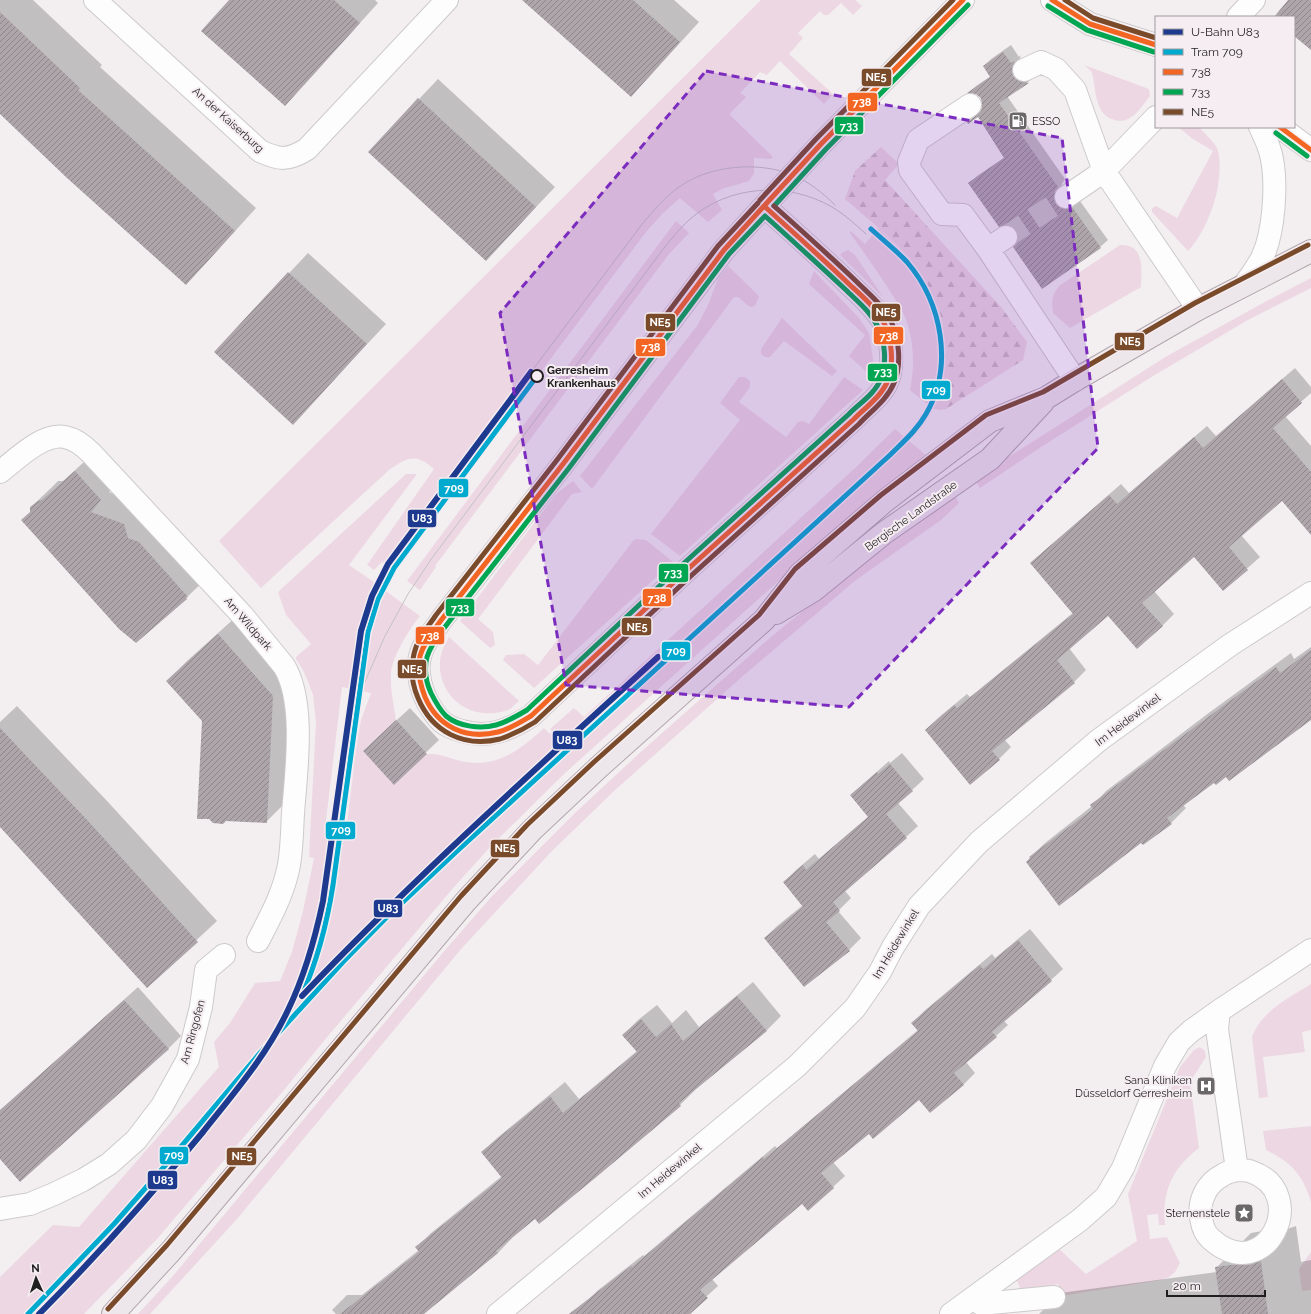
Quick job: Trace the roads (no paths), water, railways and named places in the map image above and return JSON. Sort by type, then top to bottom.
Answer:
[{"type":"main road","name":"Bergische Landstraße","points":[[113,1314],[172,1250],[466,901],[532,830],[599,767],[764,620],[800,574],[885,501],[990,421],[1046,398],[1198,309],[1311,251]]},
{"type":"main road","name":"Bergische Landstraße","points":[[764,620],[814,590],[884,533],[990,459],[1046,398]]},
{"type":"street","name":"An der Kaiserburg","points":[[95,0],[260,150],[273,157],[286,158],[296,156],[307,149],[447,0]]},
{"type":"street","points":[[764,206],[818,253],[875,310],[884,324],[890,347],[890,373],[887,382],[878,395],[854,419],[688,569],[531,716],[516,726],[485,735],[471,734],[449,727],[440,720],[424,695],[420,678],[419,662],[426,642],[563,464],[724,250],[764,206],[867,97],[963,0]]},
{"type":"street","points":[[1052,0],[1090,24],[1155,45]]},
{"type":"street","points":[[1239,16],[1254,0]]},
{"type":"street","points":[[1024,70],[1041,62],[1056,69],[1075,90],[1104,172],[1198,309]]},
{"type":"street","points":[[970,105],[918,140],[909,162],[910,170],[942,214],[963,215],[988,249],[1075,380]]},
{"type":"street","points":[[1066,197],[1104,172],[1155,118]]},
{"type":"street","points":[[1245,284],[1262,257],[1268,241],[1274,200],[1272,159],[1267,141],[1260,128]]},
{"type":"street","points":[[1281,128],[1311,150]]},
{"type":"street","points":[[988,249],[1006,238]]},
{"type":"street","name":"Am Wildpark","points":[[0,472],[37,444],[50,438],[65,437],[79,442],[243,616],[284,666],[289,675],[294,690],[298,753],[289,864],[277,905],[258,941]]},
{"type":"street","name":"Im Heidewinkel","points":[[498,1314],[797,1066],[855,1008],[880,972],[893,947],[919,906],[979,842],[1100,740],[1230,645],[1311,593]]},
{"type":"street","points":[[981,1304],[1106,1197],[1123,1168],[1165,1066],[1179,1042],[1191,1031],[1219,1011],[1311,950]]},
{"type":"street","name":"Am Ringofen","points":[[0,1209],[30,1204],[83,1180],[109,1164],[136,1140],[162,1106],[188,1060],[201,1007],[206,970],[224,955]]},
{"type":"street","points":[[1219,1011],[1217,1029],[1237,1170]]},
{"type":"street","points":[[951,1314],[981,1304],[1054,1297]]},
{"type":"tunnel","points":[[1006,237],[1066,197]]},
{"type":"tram line","points":[[531,372],[643,223],[669,195],[691,180],[719,170],[750,167],[765,168],[793,175],[805,181],[816,188],[835,205]]},
{"type":"tram line","points":[[339,785],[349,734],[364,684],[385,636],[408,594],[432,558],[682,226],[704,208],[721,200],[740,194],[777,190],[796,193],[815,199],[832,207],[866,234]]},
{"type":"tram line","name":"709","points":[[28,1314],[114,1224],[259,1054],[343,962],[385,919],[910,436],[926,414],[935,395],[940,376],[942,356],[940,335],[936,315],[929,296],[919,278],[907,262],[871,229]]},
{"type":"tram line","name":"709","points":[[302,995],[317,954],[331,899],[368,632],[378,599],[394,568],[537,376]]},
{"type":"metro line","name":"U83","points":[[39,1314],[103,1248],[183,1156],[249,1073],[280,1027],[294,997],[304,970],[317,929],[323,901],[361,631],[372,596],[388,564],[531,372]]},
{"type":"metro line","name":"U83","points":[[302,996],[388,908],[432,866],[658,657]]},
{"type":"place","name":"ESSO","points":[[1018,121]]},
{"type":"place","name":"Gerresheim Krankenhaus","points":[[537,376]]},
{"type":"place","name":"Sana Kliniken Düsseldorf Gerresheim","points":[[1206,1086]]},
{"type":"place","name":"Sternenstele","points":[[1244,1213]]}]
